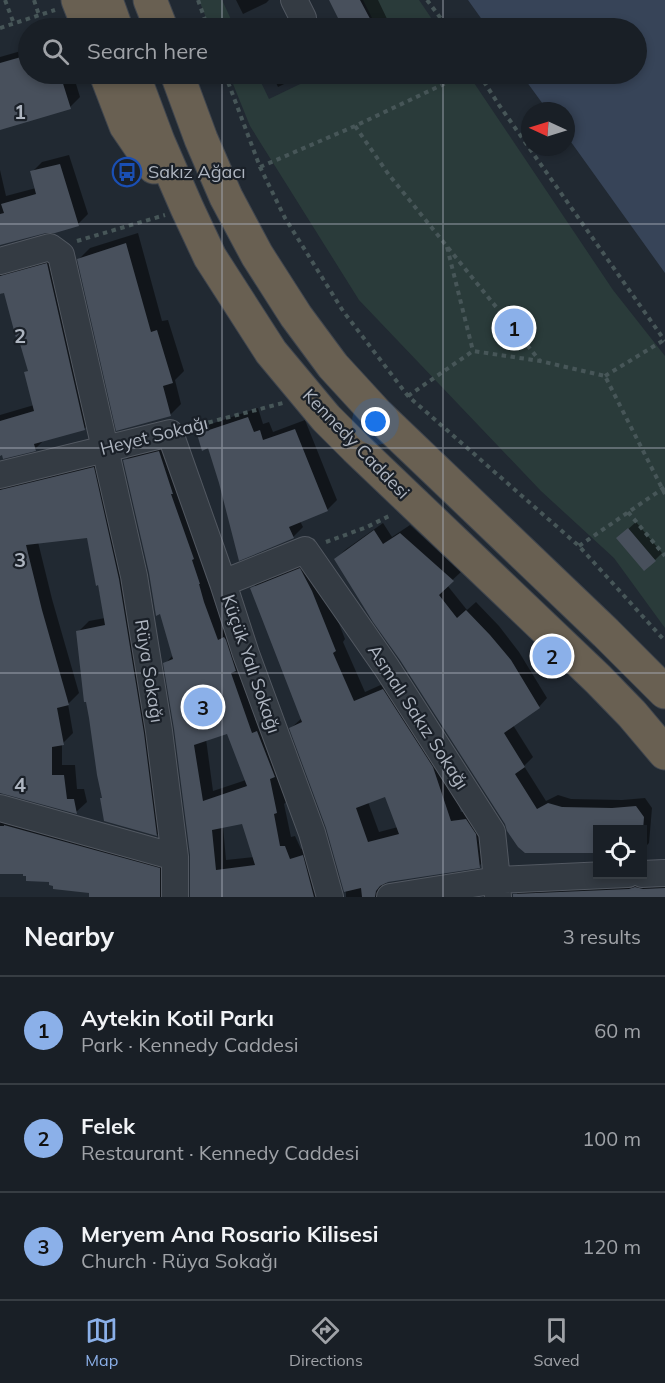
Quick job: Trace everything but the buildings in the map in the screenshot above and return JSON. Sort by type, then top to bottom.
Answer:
[{"type":"highway","points":[[150,0],[157,18]]},
{"type":"highway","points":[[158,0],[160,18]]},
{"type":"highway","points":[[88,8],[102,18]]},
{"type":"highway","points":[[110,84],[126,126],[159,174],[187,208]]},
{"type":"highway","name":"Kennedy Caddesi","points":[[137,84],[158,141],[210,257],[271,352],[308,397],[356,448],[598,679],[665,753]]},
{"type":"highway","name":"Kennedy Caddesi","points":[[181,84],[226,197],[256,255],[296,316],[333,366],[378,415],[665,692]]},
{"type":"street","name":"Rüya Sokağı","points":[[0,261],[50,248],[61,255],[134,576],[159,731],[175,857],[175,897]]},
{"type":"street","name":"Heyet Sokağı","points":[[0,475],[170,432]]},
{"type":"street","name":"Küçük Yalı Sokağı","points":[[170,432],[246,654],[312,833],[330,897]]},
{"type":"street","points":[[223,582],[305,550]]},
{"type":"street","name":"Asmalı Sakız Sokağı","points":[[305,550],[387,668],[492,832],[498,889]]},
{"type":"street","points":[[0,808],[175,857]]},
{"type":"street","points":[[390,897],[498,889],[593,878]]},
{"type":"path","points":[[5,0],[14,24]]},
{"type":"path","points":[[34,0],[39,15]]},
{"type":"path","points":[[198,0],[204,18]]},
{"type":"path","points":[[427,0],[440,18]]},
{"type":"path","points":[[31,18],[88,8]]},
{"type":"path","points":[[0,28],[18,23]]},
{"type":"path","points":[[229,84],[260,167],[285,218],[343,311],[408,396],[579,546],[665,641]]},
{"type":"path","points":[[260,167],[444,84]]},
{"type":"path","points":[[408,396],[473,351],[540,361],[605,376],[664,340],[485,84]]},
{"type":"path","points":[[355,126],[389,175],[540,361]]},
{"type":"path","points":[[89,239],[187,208]]},
{"type":"path","points":[[446,245],[473,351]]},
{"type":"path","points":[[579,546],[664,490],[605,376]]},
{"type":"path","name":"Heyet Sokağı","points":[[170,432],[308,397]]},
{"type":"path","points":[[628,512],[665,556]]},
{"type":"path","points":[[305,550],[367,527]]},
{"type":"shaded area","points":[[199,0],[222,0],[230,18],[206,18]]},
{"type":"shaded area","points":[[363,0],[419,0],[431,18],[372,18]]},
{"type":"shaded area","points":[[233,84],[262,84],[269,99],[300,84],[475,84],[613,290],[665,356],[665,628],[614,558],[541,491],[359,300],[250,126]]},
{"type":"water","points":[[468,0],[665,0],[665,273],[575,148],[575,102],[541,102],[528,84],[647,84],[647,18],[481,18]]},
{"type":"place","name":"Sakız Ağacı","points":[[127,172]]},
{"type":"place","name":"Aytekin Kotil Parkı","points":[[514,328]]},
{"type":"place","name":"Felek","points":[[552,656]]},
{"type":"place","name":"Meryem Ana Rosario Kilisesi","points":[[203,707]]}]
